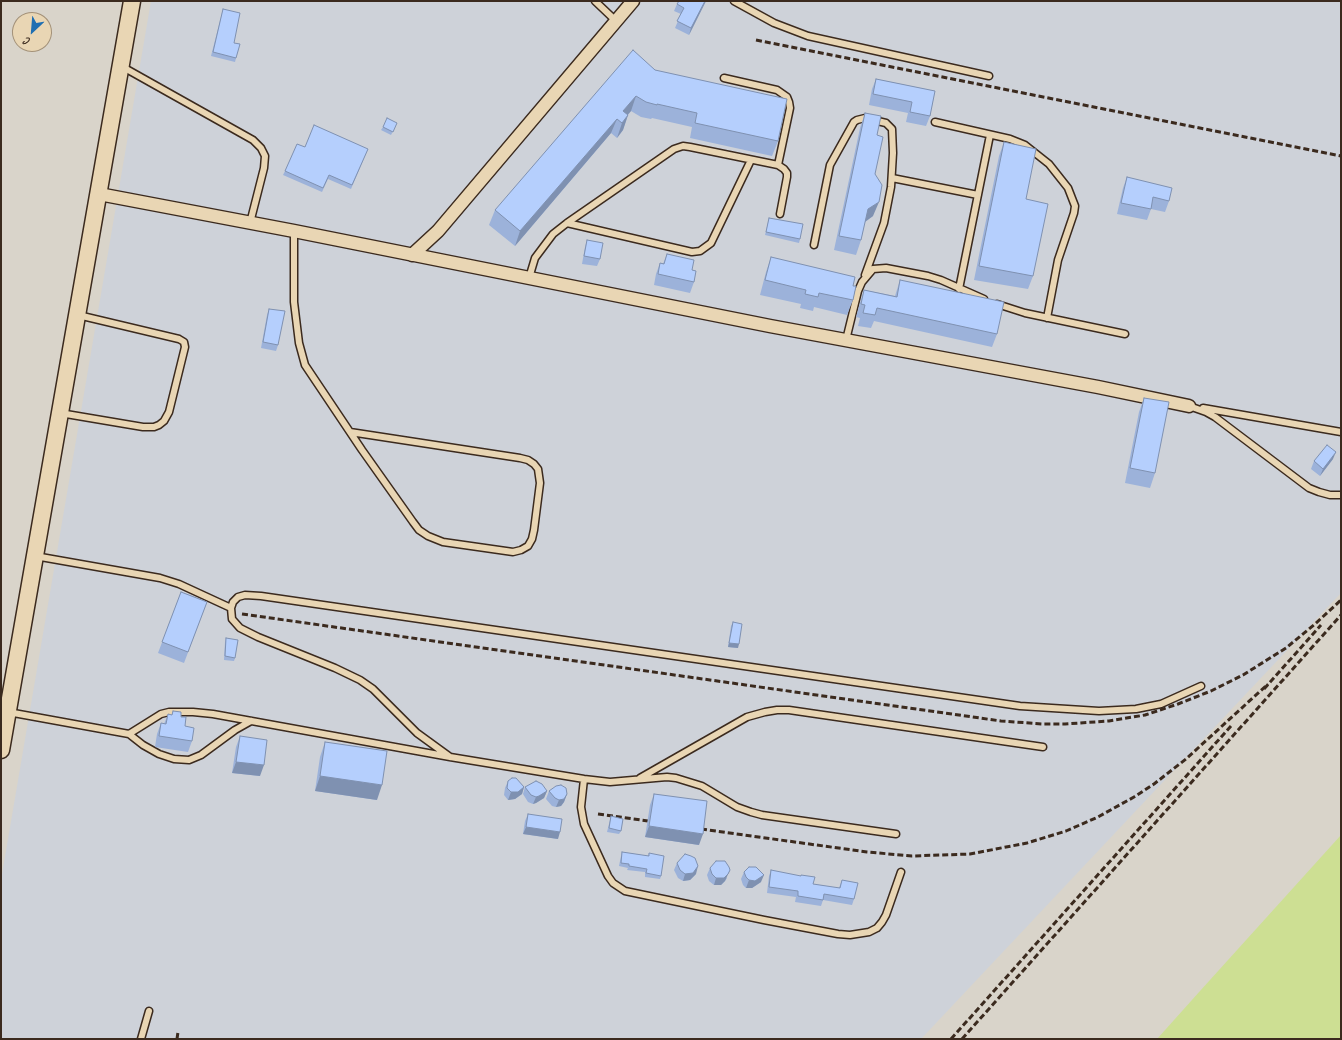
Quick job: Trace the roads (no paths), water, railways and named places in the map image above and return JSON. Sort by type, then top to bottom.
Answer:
[{"type":"main road","points":[[1,750],[132,1]]},
{"type":"street","points":[[412,255],[438,231],[633,1]]},
{"type":"street","points":[[99,194],[846,340],[1098,387],[1189,406]]},
{"type":"lane","points":[[595,1],[616,21]]},
{"type":"lane","points":[[734,1],[774,23],[808,36],[989,76]]},
{"type":"lane","points":[[121,66],[252,140],[261,148],[265,156],[264,168],[250,223]]},
{"type":"lane","points":[[724,78],[777,90],[787,97],[790,102],[790,108],[778,165]]},
{"type":"lane","points":[[814,245],[830,165],[854,122],[864,118],[886,123],[892,129],[893,153],[892,178],[884,223],[858,291],[846,340]]},
{"type":"lane","points":[[935,122],[1010,139],[1026,145],[1049,164],[1068,188],[1075,206],[1074,213],[1058,260],[1047,318]]},
{"type":"lane","points":[[959,289],[990,135]]},
{"type":"lane","points":[[529,278],[532,264],[553,234],[674,149],[683,146],[690,146],[778,165],[784,169],[787,173],[787,177],[780,214]]},
{"type":"lane","points":[[567,223],[692,252],[700,251],[711,243],[751,160]]},
{"type":"lane","points":[[892,178],[978,195]]},
{"type":"lane","points":[[294,231],[294,302],[301,354],[305,365],[350,432],[413,522],[424,533],[435,540],[443,542],[513,552],[528,546],[532,539],[534,530],[540,483],[538,469],[528,460],[350,432]]},
{"type":"lane","points":[[862,282],[873,269],[886,268],[928,276],[1015,310],[1125,334]]},
{"type":"lane","points":[[60,413],[143,427],[154,427],[159,425],[164,421],[169,412],[185,348],[184,342],[179,339],[78,315]]},
{"type":"lane","points":[[1189,406],[1341,432]]},
{"type":"lane","points":[[1189,406],[1215,417],[1309,488],[1330,495],[1341,495]]},
{"type":"lane","points":[[35,556],[172,581],[231,608]]},
{"type":"lane","points":[[450,757],[417,733],[373,689],[360,680],[335,668],[247,632],[232,619],[231,608],[233,602],[238,597],[251,595],[261,596],[978,701],[1035,708],[1099,711],[1136,709],[1160,704],[1202,686]]},
{"type":"lane","points":[[637,780],[747,718],[777,710],[789,710],[1044,747]]},
{"type":"lane","points":[[8,712],[129,734],[146,747],[159,754],[174,759],[189,760],[201,755],[235,730],[251,721]]},
{"type":"lane","points":[[129,734],[161,714],[169,712],[193,712],[584,779],[610,782],[667,777],[676,778],[702,786],[737,807],[751,812],[896,834]]},
{"type":"lane","points":[[584,779],[581,807],[584,824],[608,876],[613,884],[625,891],[771,921],[850,935],[869,932],[877,928],[882,922],[886,915],[901,872]]},
{"type":"lane","points":[[141,1039],[149,1011]]},
{"type":"railway","points":[[756,40],[1341,156]]},
{"type":"railway","points":[[242,614],[1001,721],[1065,724],[1109,721],[1145,715],[1211,691],[1243,675],[1286,648],[1341,600]]},
{"type":"railway","points":[[962,1039],[1341,615]]},
{"type":"railway","points":[[1264,689],[1321,625]]},
{"type":"railway","points":[[701,829],[867,852],[912,856],[970,854],[1027,843],[1066,831],[1098,817],[1154,784],[1186,759],[1268,684]]},
{"type":"railway","points":[[951,1039],[1231,726]]},
{"type":"railway","points":[[598,814],[648,821]]},
{"type":"railway","points":[[177,1039],[178,1032]]}]
